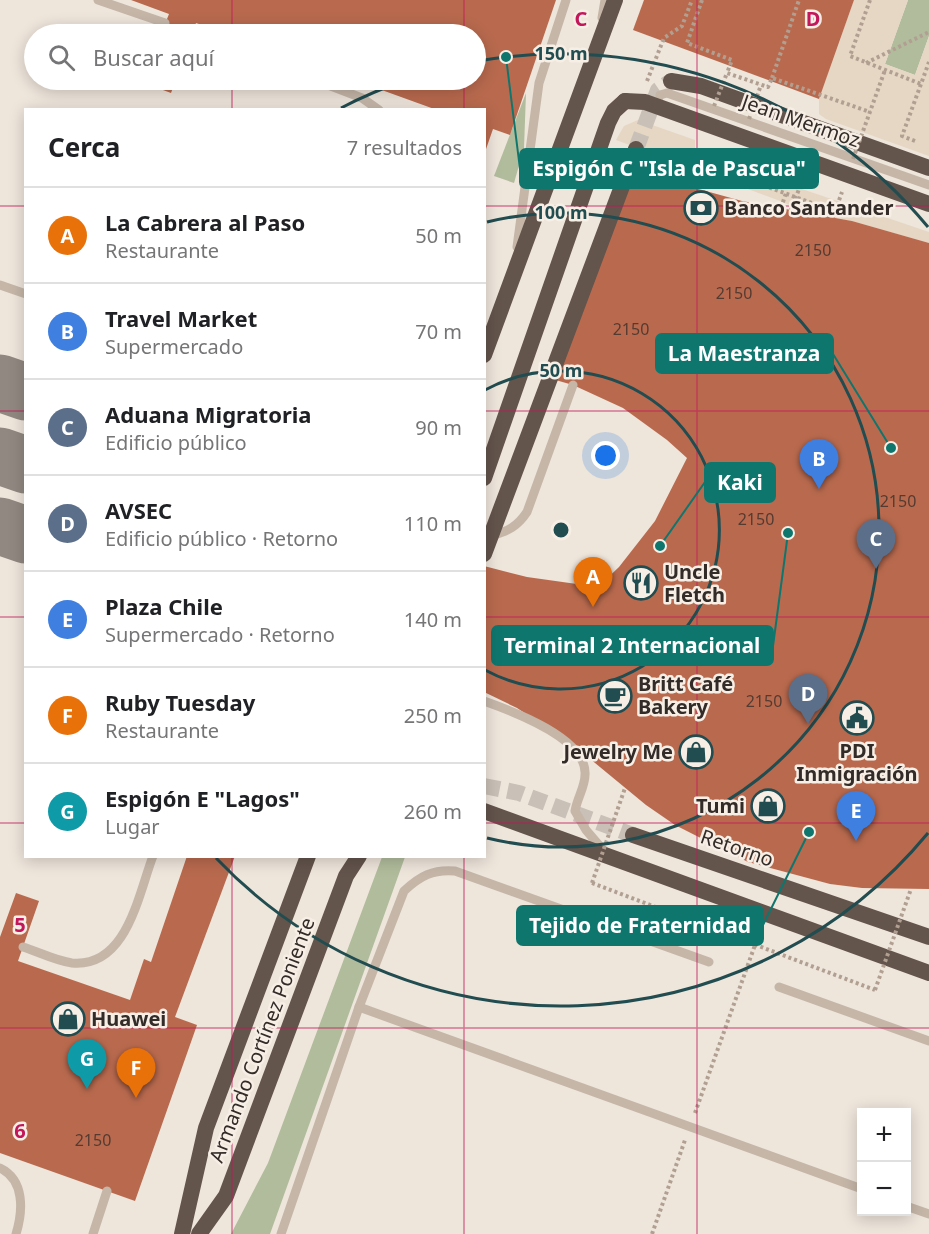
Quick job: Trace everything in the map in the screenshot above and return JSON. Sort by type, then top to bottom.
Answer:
[{"type":"highway","points":[[486,349],[615,0]]},
{"type":"highway","points":[[670,88],[929,168]]},
{"type":"highway","points":[[486,472],[608,123],[614,111],[625,101],[645,102],[929,204]]},
{"type":"highway","points":[[486,549],[636,149]]},
{"type":"highway","points":[[486,812],[929,973]]},
{"type":"highway","name":"Retorno","points":[[633,835],[929,937]]},
{"type":"highway","name":"Armando Cortínez Poniente","points":[[182,1234],[206,1128],[307,858]]},
{"type":"highway","name":"Armando Cortínez Poniente","points":[[199,1234],[226,1196],[346,876],[358,858]]},
{"type":"lane","points":[[98,0],[165,23]]},
{"type":"lane","points":[[514,269],[539,83],[566,0]]},
{"type":"lane","points":[[597,50],[604,0]]},
{"type":"lane","name":"Jean Mermoz","points":[[670,88],[929,185]]},
{"type":"lane","points":[[341,90],[362,98],[376,108]]},
{"type":"lane","points":[[0,285],[24,293]]},
{"type":"lane","points":[[491,536],[509,531],[519,524],[527,512],[573,385]]},
{"type":"lane","points":[[486,702],[548,729],[580,755],[585,774],[575,810],[586,830],[610,857]]},
{"type":"lane","points":[[23,947],[71,963],[85,963],[101,958],[123,936],[152,858]]},
{"type":"lane","points":[[281,1234],[359,1007],[404,891],[415,881],[439,869],[469,875],[709,962]]},
{"type":"lane","points":[[779,987],[929,1041]]},
{"type":"lane","points":[[359,1007],[857,1188]]},
{"type":"lane","points":[[0,1168],[9,1172],[20,1196],[22,1207],[16,1234]]},
{"type":"lane","points":[[93,1234],[107,1191]]},
{"type":"lane","points":[[911,1208],[929,1214]]},
{"type":"path","points":[[647,81],[664,38],[682,26],[692,0]]},
{"type":"path","points":[[702,0],[687,43],[732,60],[714,106]]},
{"type":"path","points":[[727,73],[768,87],[799,0]]},
{"type":"path","points":[[870,0],[850,56],[921,84]]},
{"type":"path","points":[[866,63],[929,32]]},
{"type":"path","points":[[902,136],[929,62]]},
{"type":"path","points":[[851,164],[885,70]]},
{"type":"path","points":[[772,78],[870,112]]},
{"type":"path","points":[[749,119],[761,85]]},
{"type":"path","points":[[668,180],[675,161]]},
{"type":"path","points":[[723,163],[720,170],[840,213],[843,204]]},
{"type":"path","points":[[833,217],[844,185]]},
{"type":"path","points":[[781,208],[786,193]]},
{"type":"path","points":[[625,788],[592,883],[874,990],[911,889]]},
{"type":"path","points":[[652,1234],[755,945]]},
{"type":"green space","points":[[908,0],[929,0],[929,36],[915,75],[885,64]]},
{"type":"green space","points":[[526,93],[524,148],[514,183],[494,176]]},
{"type":"green space","points":[[382,858],[405,858],[270,1234],[231,1234],[268,1163]]},
{"type":"shaded area","points":[[854,0],[908,0],[885,64],[915,75],[929,36],[929,156],[826,119],[819,114],[819,99]]},
{"type":"shaded area","points":[[638,120],[695,140],[695,153],[929,232],[929,243],[852,221],[801,211],[783,202],[616,140],[624,126]]},
{"type":"building","points":[[131,0],[556,0],[510,135],[493,129],[486,149],[486,108],[431,108],[382,90],[486,90],[486,24],[165,24],[169,14]]},
{"type":"building","points":[[644,0],[854,0],[819,99],[633,30]]},
{"type":"building","points":[[632,167],[684,185],[742,201],[852,221],[929,243],[929,889],[862,888],[830,884],[748,862],[675,825],[646,805],[572,744],[517,708],[486,693],[486,567],[527,577],[598,587],[619,567],[655,521],[687,458],[667,440],[623,408],[573,385],[552,379]]},
{"type":"building","points":[[186,858],[234,858],[175,1017],[197,1025],[135,1201],[0,1153],[0,937],[16,893],[39,901],[18,961],[130,1000],[144,959],[151,962]]},
{"type":"taxiway","points":[[0,383],[24,391]]},
{"type":"taxiway","points":[[0,456],[24,464]]},
{"type":"taxiway","points":[[0,526],[24,534]]},
{"type":"tunnel","points":[[636,149],[658,90],[671,81]]},
{"type":"tunnel","points":[[486,786],[519,793],[633,835]]},
{"type":"place","name":"Espigón C \"Isla de Pascua\"","points":[[506,57]]},
{"type":"place","name":"Banco Santander","points":[[701,208]]},
{"type":"place","name":"La Maestranza","points":[[891,448]]},
{"type":"place","name":"Travel Market","points":[[819,489]]},
{"type":"place","name":"Terminal 2 Internacional","points":[[788,533]]},
{"type":"place","name":"Kaki","points":[[660,546]]},
{"type":"place","name":"Aduana Migratoria","points":[[876,569]]},
{"type":"place","name":"Uncle Fletch","points":[[641,583]]},
{"type":"place","name":"La Cabrera al Paso","points":[[593,607]]},
{"type":"place","name":"Britt Café Bakery","points":[[615,696]]},
{"type":"place","name":"PDI Inmigración","points":[[857,718]]},
{"type":"place","name":"AVSEC","points":[[808,724]]},
{"type":"place","name":"Jewelry Me","points":[[696,752]]},
{"type":"place","name":"Tumi","points":[[768,806]]},
{"type":"place","name":"Tejido de Fraternidad","points":[[809,832]]},
{"type":"place","name":"Plaza Chile","points":[[856,841]]},
{"type":"place","name":"Huawei","points":[[68,1019]]},
{"type":"place","name":"Espigón E \"Lagos\"","points":[[87,1089]]},
{"type":"place","name":"Ruby Tuesday","points":[[136,1098]]}]
